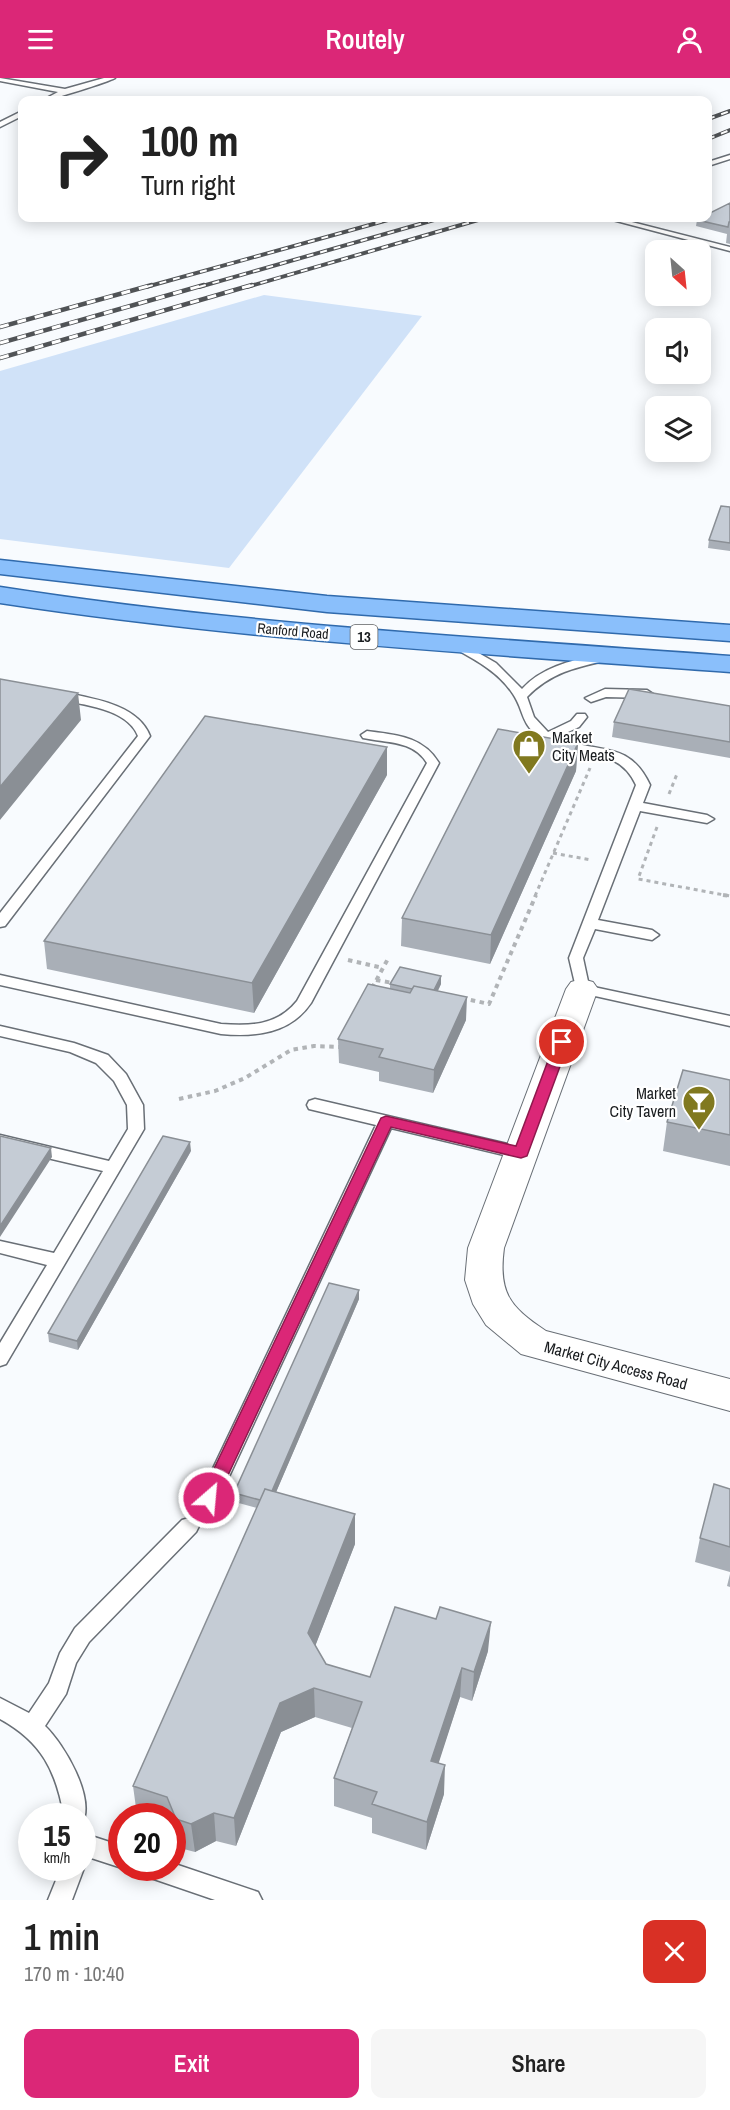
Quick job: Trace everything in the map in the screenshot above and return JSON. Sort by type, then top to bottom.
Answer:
[{"type":"main road","name":"Ranford Road","points":[[0,567],[257,597],[730,633]]},
{"type":"main road","name":"Ranford Road","points":[[0,595],[84,608],[271,630],[730,664]]},
{"type":"street","name":"Market City Access Road","points":[[582,989],[486,1248],[483,1283],[489,1302],[516,1331],[544,1346],[730,1395]]},
{"type":"lane","points":[[54,96],[112,78]]},
{"type":"lane","points":[[0,79],[65,91]]},
{"type":"lane","points":[[0,125],[18,115]]},
{"type":"lane","points":[[712,164],[730,157]]},
{"type":"lane","points":[[712,166],[730,165]]},
{"type":"lane","points":[[625,222],[730,249]]},
{"type":"lane","points":[[455,644],[487,661],[521,697],[533,726],[547,736],[567,746],[616,755],[631,763],[639,771],[643,785],[576,958],[582,989],[730,1020]]},
{"type":"lane","points":[[521,697],[531,685],[560,667],[617,655]]},
{"type":"lane","points":[[0,923],[144,736],[139,723],[118,711],[48,693]]},
{"type":"lane","points":[[591,698],[605,693],[663,697]]},
{"type":"lane","points":[[547,736],[575,724],[581,717]]},
{"type":"lane","points":[[0,980],[221,1029],[258,1030],[273,1026],[298,1010],[433,763],[429,754],[422,748],[407,742],[367,735]]},
{"type":"lane","points":[[635,806],[707,819]]},
{"type":"lane","points":[[589,923],[652,935]]},
{"type":"lane","points":[[0,1031],[102,1059],[120,1078],[135,1105],[136,1129],[0,1359]]},
{"type":"lane","points":[[315,1105],[521,1152]]},
{"type":"lane","points":[[209,1498],[386,1121]]},
{"type":"lane","points":[[0,1141],[113,1168]]},
{"type":"lane","points":[[0,1246],[58,1261]]},
{"type":"lane","points":[[32,1728],[58,1688],[67,1660],[82,1635],[189,1526]]},
{"type":"lane","points":[[0,1708],[22,1718],[54,1750],[73,1792],[74,1803]]},
{"type":"lane","points":[[186,1879],[250,1900]]},
{"type":"lane","points":[[60,1900],[68,1881]]},
{"type":"path","points":[[457,997],[489,1004],[597,751]]},
{"type":"path","points":[[677,774],[638,879],[730,896]]},
{"type":"path","points":[[328,956],[383,968]]},
{"type":"path","points":[[371,990],[389,957]]},
{"type":"path","points":[[376,980],[395,984]]},
{"type":"path","points":[[179,1099],[215,1091],[245,1078],[291,1050],[314,1046],[340,1049],[345,1039]]},
{"type":"shaded area","points":[[264,295],[422,316],[229,568],[0,539],[0,371]]},
{"type":"building","points":[[730,203],[728,227],[706,222],[712,222],[712,212]]},
{"type":"building","points":[[721,506],[730,507],[730,543],[709,540]]},
{"type":"building","points":[[0,679],[78,693],[0,787]]},
{"type":"building","points":[[629,689],[730,706],[730,742],[614,722]]},
{"type":"building","points":[[205,716],[387,747],[252,983],[44,941]]},
{"type":"building","points":[[498,729],[578,743],[491,935],[402,918]]},
{"type":"building","points":[[400,967],[441,976],[434,990],[414,986],[412,989],[390,984]]},
{"type":"building","points":[[368,984],[410,993],[414,986],[467,997],[434,1070],[379,1057],[383,1049],[338,1039]]},
{"type":"building","points":[[683,1070],[730,1080],[730,1135],[667,1122]]},
{"type":"building","points":[[0,1136],[51,1148],[0,1226]]},
{"type":"building","points":[[163,1136],[190,1142],[77,1341],[48,1333]]},
{"type":"building","points":[[329,1283],[359,1290],[272,1491],[265,1489],[260,1500],[234,1493]]},
{"type":"building","points":[[714,1484],[730,1489],[730,1547],[700,1538]]},
{"type":"building","points":[[265,1489],[355,1514],[308,1633],[326,1664],[370,1677],[395,1607],[436,1619],[440,1607],[491,1622],[474,1672],[462,1668],[431,1761],[445,1765],[427,1822],[372,1804],[377,1792],[334,1778],[362,1702],[314,1688],[280,1703],[234,1818],[214,1813],[191,1824],[186,1822],[186,1803],[169,1803],[167,1797],[133,1786]]},
{"type":"railway","points":[[712,118],[730,111]]},
{"type":"railway","points":[[712,137],[730,130]]},
{"type":"railway","points":[[146,287],[381,222]]},
{"type":"railway","points":[[199,287],[427,222]]},
{"type":"railway","points":[[247,287],[471,222]]},
{"type":"railway","points":[[0,327],[152,285]]},
{"type":"railway","points":[[0,343],[204,285]]},
{"type":"railway","points":[[0,358],[252,285]]},
{"type":"place","name":"Market City Meats","points":[[529,775]]},
{"type":"place","name":"Market City Tavern","points":[[699,1131]]},
{"type":"route","points":[[209,1498],[386,1121],[521,1152],[562,1042]]}]
